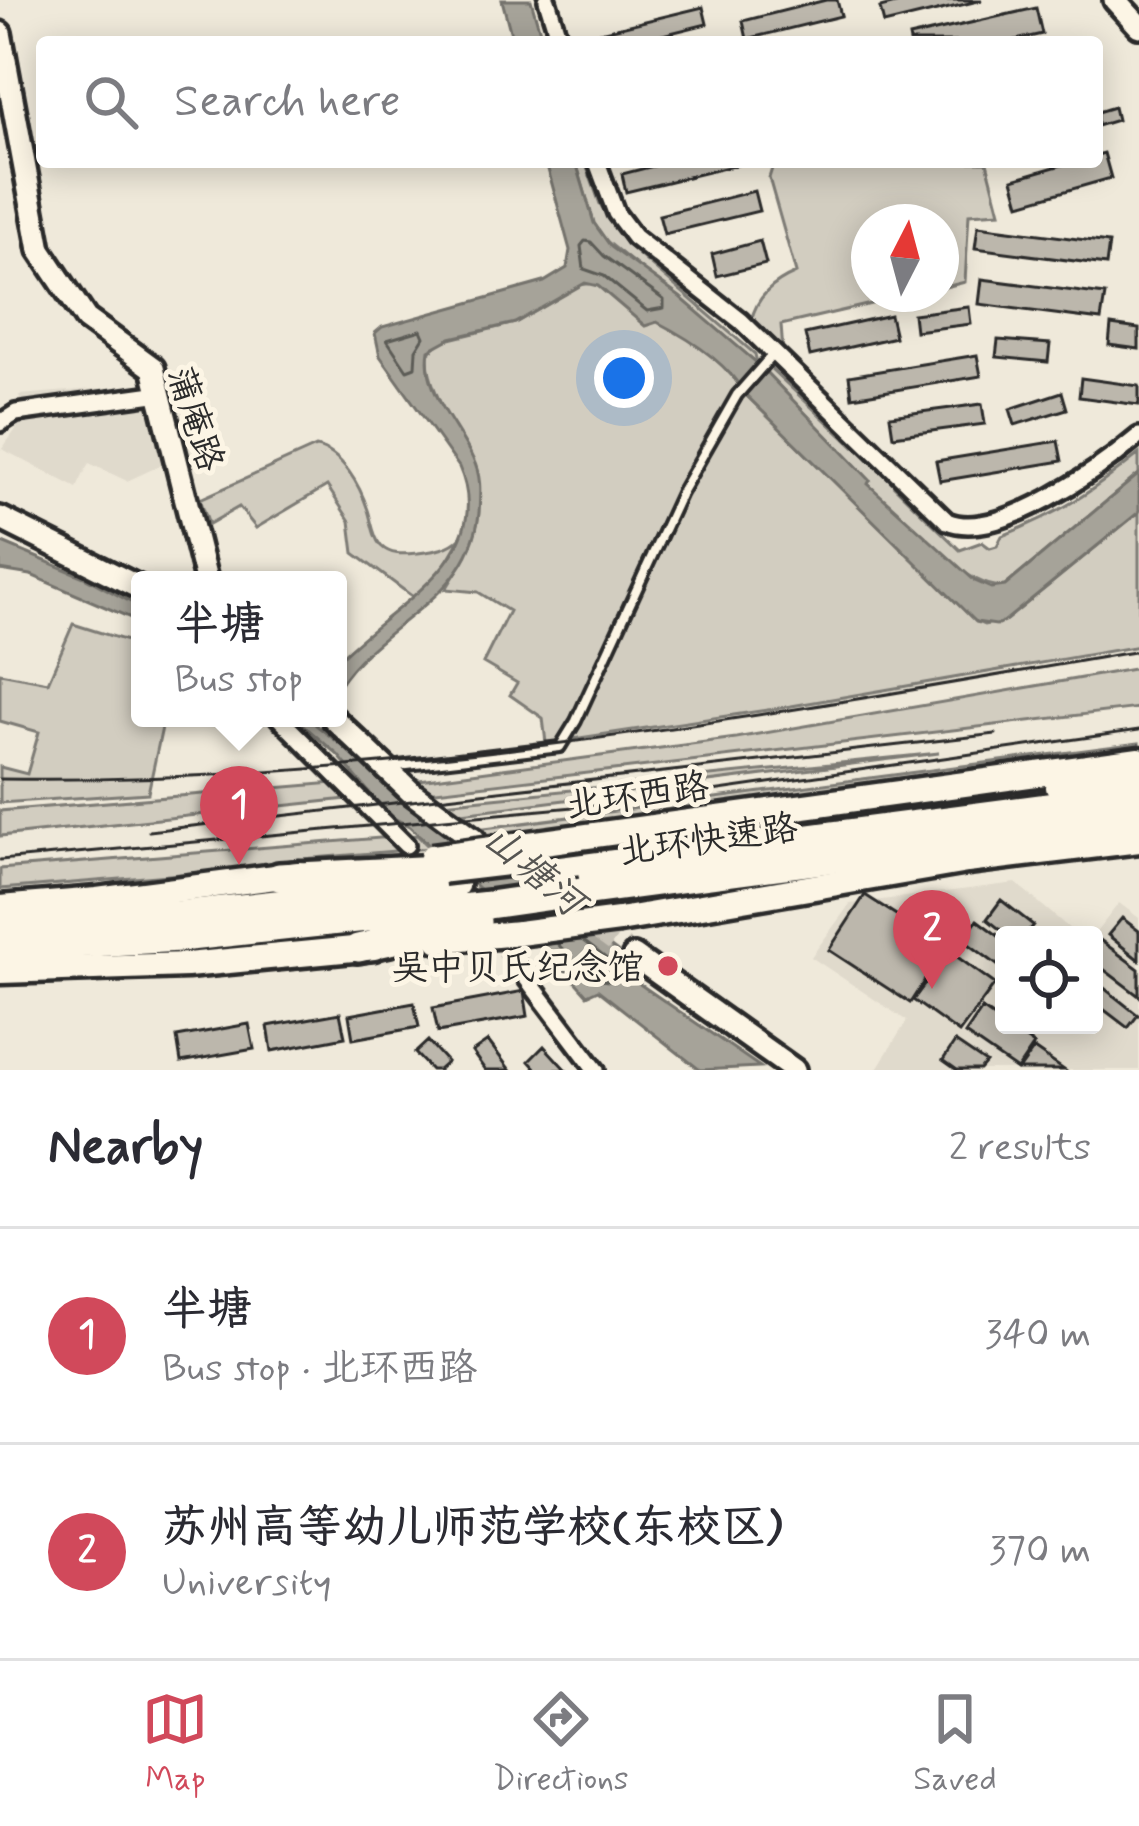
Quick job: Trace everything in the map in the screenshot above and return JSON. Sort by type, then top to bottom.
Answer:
[{"type":"highway","name":"北环快速路","points":[[443,870],[528,860],[654,858],[1139,795]]},
{"type":"highway","name":"北环快速路","points":[[503,918],[581,899],[701,890],[842,856],[1139,818]]},
{"type":"highway","points":[[279,877],[443,870]]},
{"type":"highway","points":[[0,948],[180,938],[411,902],[443,870]]},
{"type":"highway","points":[[0,924],[411,902],[503,918]]},
{"type":"highway","points":[[358,948],[503,918]]},
{"type":"main road","name":"北环西路","points":[[528,860],[625,833],[1139,760]]},
{"type":"main road","points":[[625,833],[812,818],[1139,778]]},
{"type":"main road","points":[[503,918],[619,920],[967,861],[1139,840]]},
{"type":"main road","points":[[0,908],[279,877]]},
{"type":"main road","points":[[0,971],[187,965],[358,948]]},
{"type":"street","points":[[548,0],[558,36]]},
{"type":"street","points":[[1115,0],[1139,26]]},
{"type":"street","name":"蒲庵路","points":[[0,33],[40,250],[86,320],[153,368],[204,571]]},
{"type":"street","points":[[599,168],[616,213],[634,237],[741,321],[769,359],[933,511],[954,525],[977,525],[1068,490],[1139,436]]},
{"type":"street","points":[[0,424],[16,413],[161,393]]},
{"type":"street","points":[[0,518],[131,584]]},
{"type":"street","points":[[289,727],[406,845]]},
{"type":"street","points":[[343,727],[412,794],[474,839]]},
{"type":"street","points":[[634,956],[794,1070]]},
{"type":"street","points":[[518,967],[596,1070]]},
{"type":"lane","points":[[389,767],[560,747],[681,493],[742,390],[769,359]]},
{"type":"shaded area","points":[[578,168],[587,168],[600,204],[626,244],[755,354],[757,363],[605,240],[594,223]]},
{"type":"shaded area","points":[[772,168],[989,168],[1000,212],[969,214],[965,282],[959,284],[959,204],[851,204],[851,309],[781,325],[783,352],[751,321],[767,291],[796,273],[769,178]]},
{"type":"shaded area","points":[[593,283],[716,360],[745,394],[984,625],[1006,620],[1139,512],[1139,646],[546,743],[543,718],[510,695],[517,683],[483,663],[509,611],[478,592],[446,589],[474,537],[478,498],[434,387],[428,353],[442,341],[515,323],[580,285]]},
{"type":"shaded area","points":[[770,368],[854,447],[860,443],[899,481],[894,486],[960,550],[982,542],[990,548],[997,546],[1002,536],[1074,501],[1139,454],[1139,474],[1005,586],[989,585],[952,564],[913,529],[763,369]]},
{"type":"shaded area","points":[[132,386],[158,420],[170,461],[127,481],[89,463],[77,488],[2,449],[24,418],[19,395]]},
{"type":"shaded area","points":[[316,447],[349,471],[385,549],[403,554],[430,551],[461,537],[439,575],[413,597],[354,553],[350,521],[327,486],[256,528],[239,507],[209,524],[200,499]]},
{"type":"shaded area","points":[[73,624],[127,641],[131,635],[131,727],[162,727],[148,793],[0,803],[0,767],[27,774],[39,732],[0,721],[0,673],[48,682]]},
{"type":"shaded area","points":[[1139,668],[1139,708],[419,793],[404,782],[736,738]]},
{"type":"shaded area","points":[[1139,743],[1139,755],[488,843],[469,830]]},
{"type":"shaded area","points":[[939,753],[446,815],[433,804]]},
{"type":"shaded area","points":[[358,781],[375,796],[0,836],[0,811]]},
{"type":"shaded area","points":[[417,835],[430,848],[0,889],[0,869]]},
{"type":"shaded area","points":[[1016,883],[1066,926],[995,926],[995,1034],[1103,1034],[1101,926],[1119,903],[1139,918],[1139,1070],[876,1070],[907,1021],[811,957],[850,904]]},
{"type":"water","points":[[502,0],[531,0],[541,36],[511,36]]},
{"type":"water","points":[[548,168],[578,168],[594,223],[611,247],[680,297],[757,363],[870,480],[868,484],[975,581],[991,588],[1005,586],[1139,474],[1139,512],[1006,620],[996,625],[976,622],[718,362],[657,322],[645,326],[598,286],[585,283],[515,323],[451,338],[429,350],[436,393],[478,472],[479,513],[472,543],[442,589],[347,676],[347,651],[433,578],[452,554],[464,528],[467,499],[459,467],[380,356],[375,333],[382,327],[544,282],[567,268],[570,250]]},
{"type":"water","points":[[0,542],[131,602],[131,618],[31,575],[0,570]]},
{"type":"water","points":[[305,727],[319,727],[401,800],[458,832],[635,965],[628,976],[760,1067],[700,1070],[598,990],[587,995],[548,951],[409,826],[388,815],[338,755]]},
{"type":"building","points":[[826,0],[837,0],[841,16],[759,36],[746,36],[743,21]]},
{"type":"building","points":[[911,0],[982,0],[884,24],[880,8]]},
{"type":"building","points":[[703,7],[707,24],[658,36],[583,36]]},
{"type":"building","points":[[1036,8],[1042,34],[1033,36],[913,36]]},
{"type":"building","points":[[1114,107],[1117,120],[1103,124],[1103,110]]},
{"type":"building","points":[[1103,153],[1111,178],[1020,204],[1013,179],[1051,168],[1103,168]]},
{"type":"building","points":[[646,168],[724,168],[626,192],[622,174]]},
{"type":"building","points":[[754,191],[759,211],[664,234],[659,215]]},
{"type":"building","points":[[978,226],[1109,243],[1106,265],[975,248]]},
{"type":"building","points":[[760,241],[766,264],[717,276],[712,254]]},
{"type":"building","points":[[982,279],[1105,295],[1101,320],[979,304]]},
{"type":"building","points":[[969,307],[971,324],[915,331],[913,314],[959,312]]},
{"type":"building","points":[[890,315],[895,337],[810,356],[805,334]]},
{"type":"building","points":[[1111,325],[1139,329],[1139,349],[1109,345]]},
{"type":"building","points":[[998,340],[1050,344],[1048,362],[996,357]]},
{"type":"building","points":[[977,355],[981,376],[852,397],[849,376]]},
{"type":"building","points":[[1081,378],[1139,386],[1139,405],[1079,397]]},
{"type":"building","points":[[1062,392],[1067,409],[1015,425],[1010,409]]},
{"type":"building","points":[[982,404],[985,424],[893,436],[890,416]]},
{"type":"building","points":[[1058,441],[1062,461],[940,481],[936,461]]},
{"type":"building","points":[[865,895],[946,947],[910,1003],[829,950]]},
{"type":"building","points":[[1001,900],[1033,925],[996,926],[987,919]]},
{"type":"building","points":[[1122,918],[1139,931],[1139,960],[1108,935]]},
{"type":"building","points":[[977,920],[995,933],[995,963],[962,939]]},
{"type":"building","points":[[1103,942],[1139,969],[1139,996],[1103,969]]},
{"type":"building","points":[[949,951],[995,984],[959,1033],[913,1000]]},
{"type":"building","points":[[1103,987],[1138,1015],[1128,1028],[1103,1009]]},
{"type":"building","points":[[524,991],[528,1016],[438,1032],[433,1008]]},
{"type":"building","points":[[414,1003],[419,1027],[353,1039],[349,1015]]},
{"type":"building","points":[[982,1009],[995,1018],[995,1034],[1018,1034],[1034,1045],[1017,1070],[965,1034]]},
{"type":"building","points":[[340,1013],[345,1037],[272,1051],[268,1026]]},
{"type":"building","points":[[249,1024],[254,1049],[181,1062],[177,1037]]},
{"type":"building","points":[[428,1041],[447,1062],[438,1070],[431,1070],[415,1053]]},
{"type":"building","points":[[488,1041],[510,1070],[485,1070],[472,1052]]},
{"type":"building","points":[[955,1042],[986,1063],[980,1070],[957,1070],[943,1060]]},
{"type":"building","points":[[544,1046],[566,1070],[537,1070],[529,1061]]},
{"type":"building","points":[[1034,1049],[1064,1070],[1019,1070]]},
{"type":"tunnel","points":[[547,893],[634,956]]},
{"type":"tunnel","points":[[488,934],[518,967]]},
{"type":"railway","points":[[0,779],[144,778],[430,758],[714,722],[1139,651]]},
{"type":"railway","points":[[0,860],[650,800],[1139,730]]},
{"type":"railway","points":[[149,831],[996,734]]},
{"type":"place","name":"半塘","points":[[239,865]]},
{"type":"place","name":"吴中贝氏纪念馆","points":[[668,966]]},
{"type":"place","name":"苏州高等幼儿师范学校(东校区)","points":[[932,989]]},
{"type":"water label","name":"山塘河","points":[[535,869]]}]
